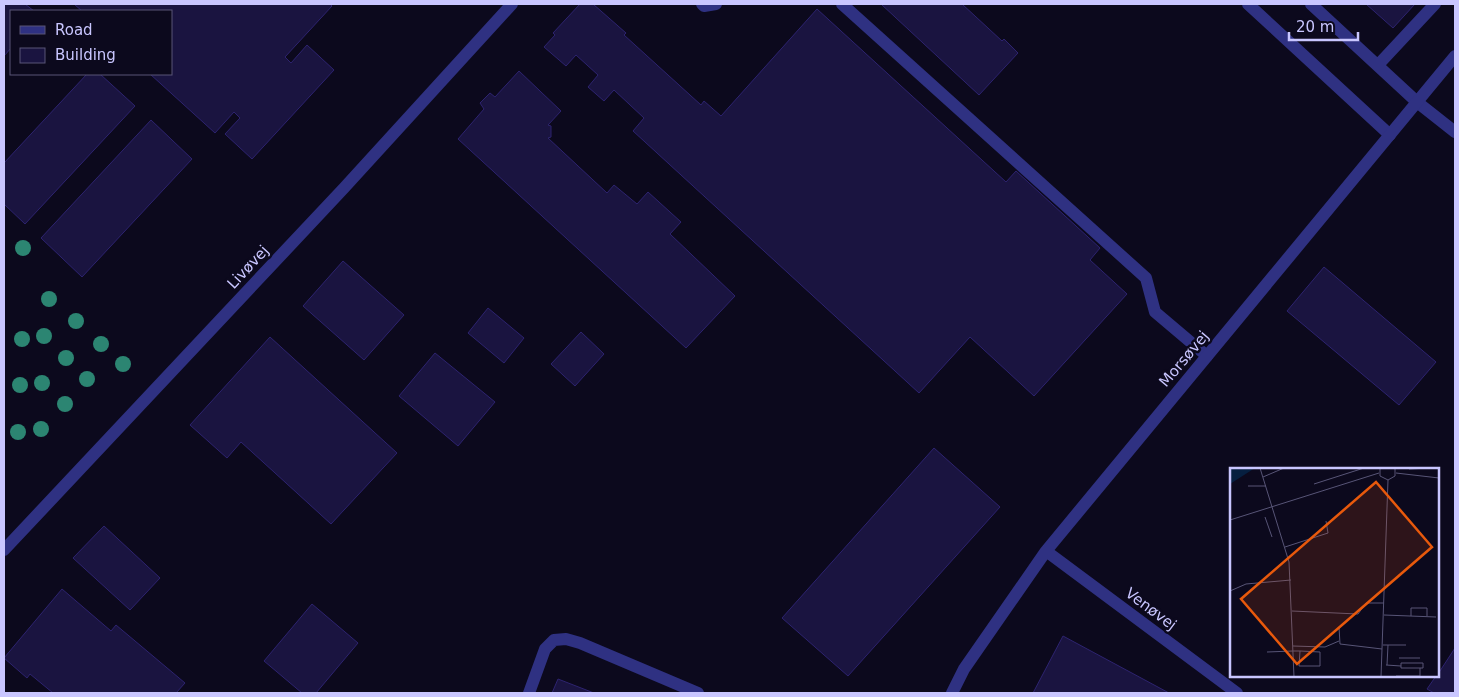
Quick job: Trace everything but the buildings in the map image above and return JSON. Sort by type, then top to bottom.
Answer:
[{"type":"street","name":"Livøvej","points":[[4,550],[344,188],[512,4]]},
{"type":"street","points":[[702,4],[704,6],[716,4]]},
{"type":"street","points":[[842,4],[1146,278],[1155,312],[1207,356]]},
{"type":"street","points":[[1248,4],[1390,135]]},
{"type":"street","points":[[1311,4],[1417,102],[1455,132]]},
{"type":"street","points":[[1378,66],[1435,4]]},
{"type":"street","name":"Morsøvej","points":[[952,693],[964,669],[1046,551],[1455,56]]},
{"type":"street","name":"Venøvej","points":[[1046,551],[1237,693]]},
{"type":"street","points":[[529,693],[545,649],[554,640],[566,639],[580,643],[698,693]]}]
